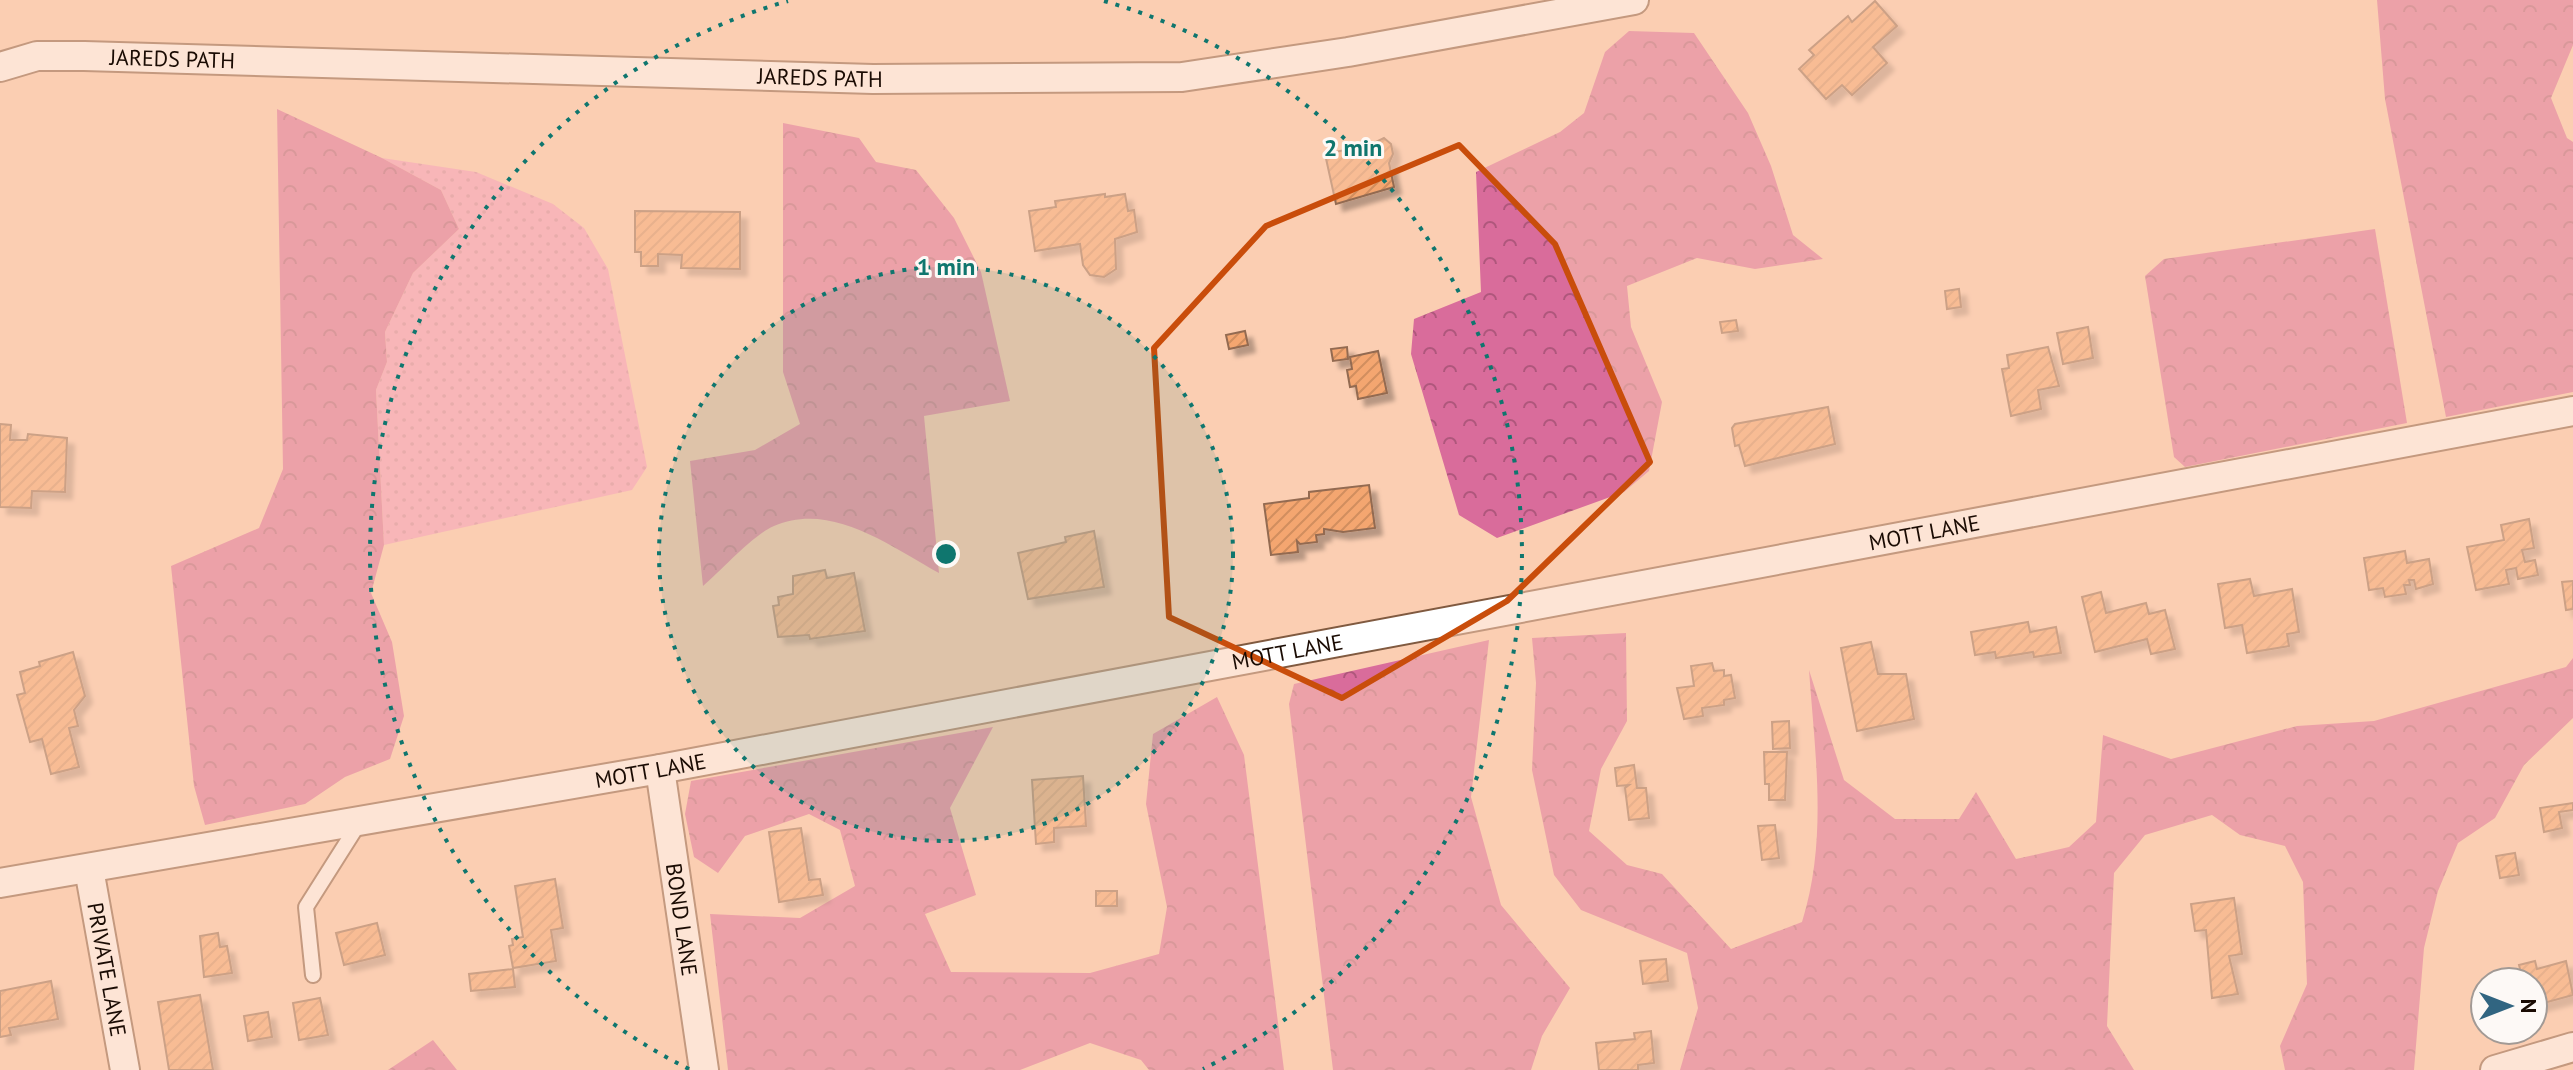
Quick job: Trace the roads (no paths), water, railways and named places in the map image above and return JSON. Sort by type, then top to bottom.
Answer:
[{"type":"street","name":"JAREDS PATH","points":[[0,67],[37,56],[84,56],[873,79],[1182,77],[1348,52],[1634,0]]},
{"type":"street","name":"MOTT LANE","points":[[0,883],[660,769],[2573,411]]},
{"type":"street","name":"BOND LANE","points":[[660,769],[704,1070]]},
{"type":"street","name":"PRIVATE LANE","points":[[89,869],[125,1070]]},
{"type":"street","points":[[2495,1070],[2573,1047]]},
{"type":"lane","points":[[313,975],[306,907],[362,819]]}]
